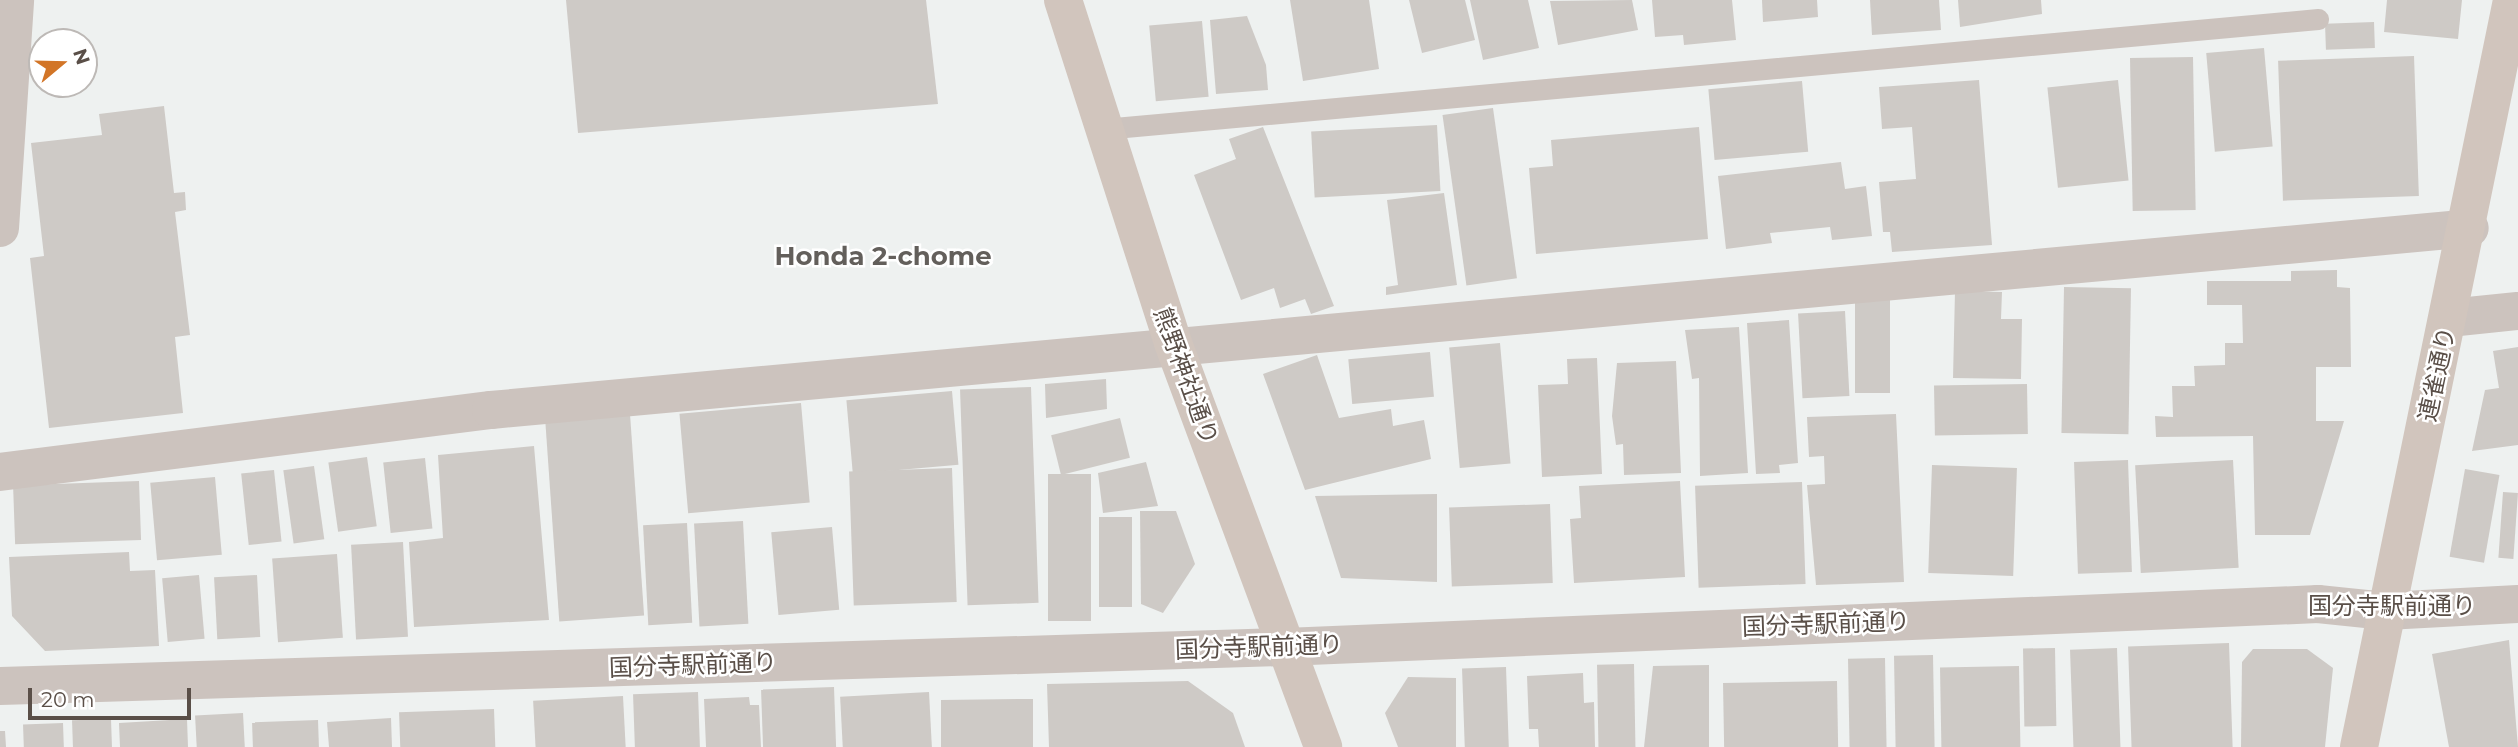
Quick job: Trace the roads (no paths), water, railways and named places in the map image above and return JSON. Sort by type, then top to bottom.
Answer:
[{"type":"main road","name":"熊野神社通り","points":[[1063,0],[1173,343],[1323,747]]},
{"type":"main road","name":"連雀通り","points":[[2359,747],[2470,228],[2512,0]]},
{"type":"street","points":[[1,211],[15,0]]},
{"type":"street","points":[[0,472],[491,410],[1173,343],[2470,228]]},
{"type":"street","points":[[2449,318],[2518,311]]},
{"type":"street","name":"国分寺駅前通り","points":[[0,686],[1285,647],[2318,604],[2386,611],[2518,604]]},
{"type":"lane","points":[[1103,129],[2318,19]]},
{"type":"district","name":"Honda 2-chome","points":[[883,257]]}]
